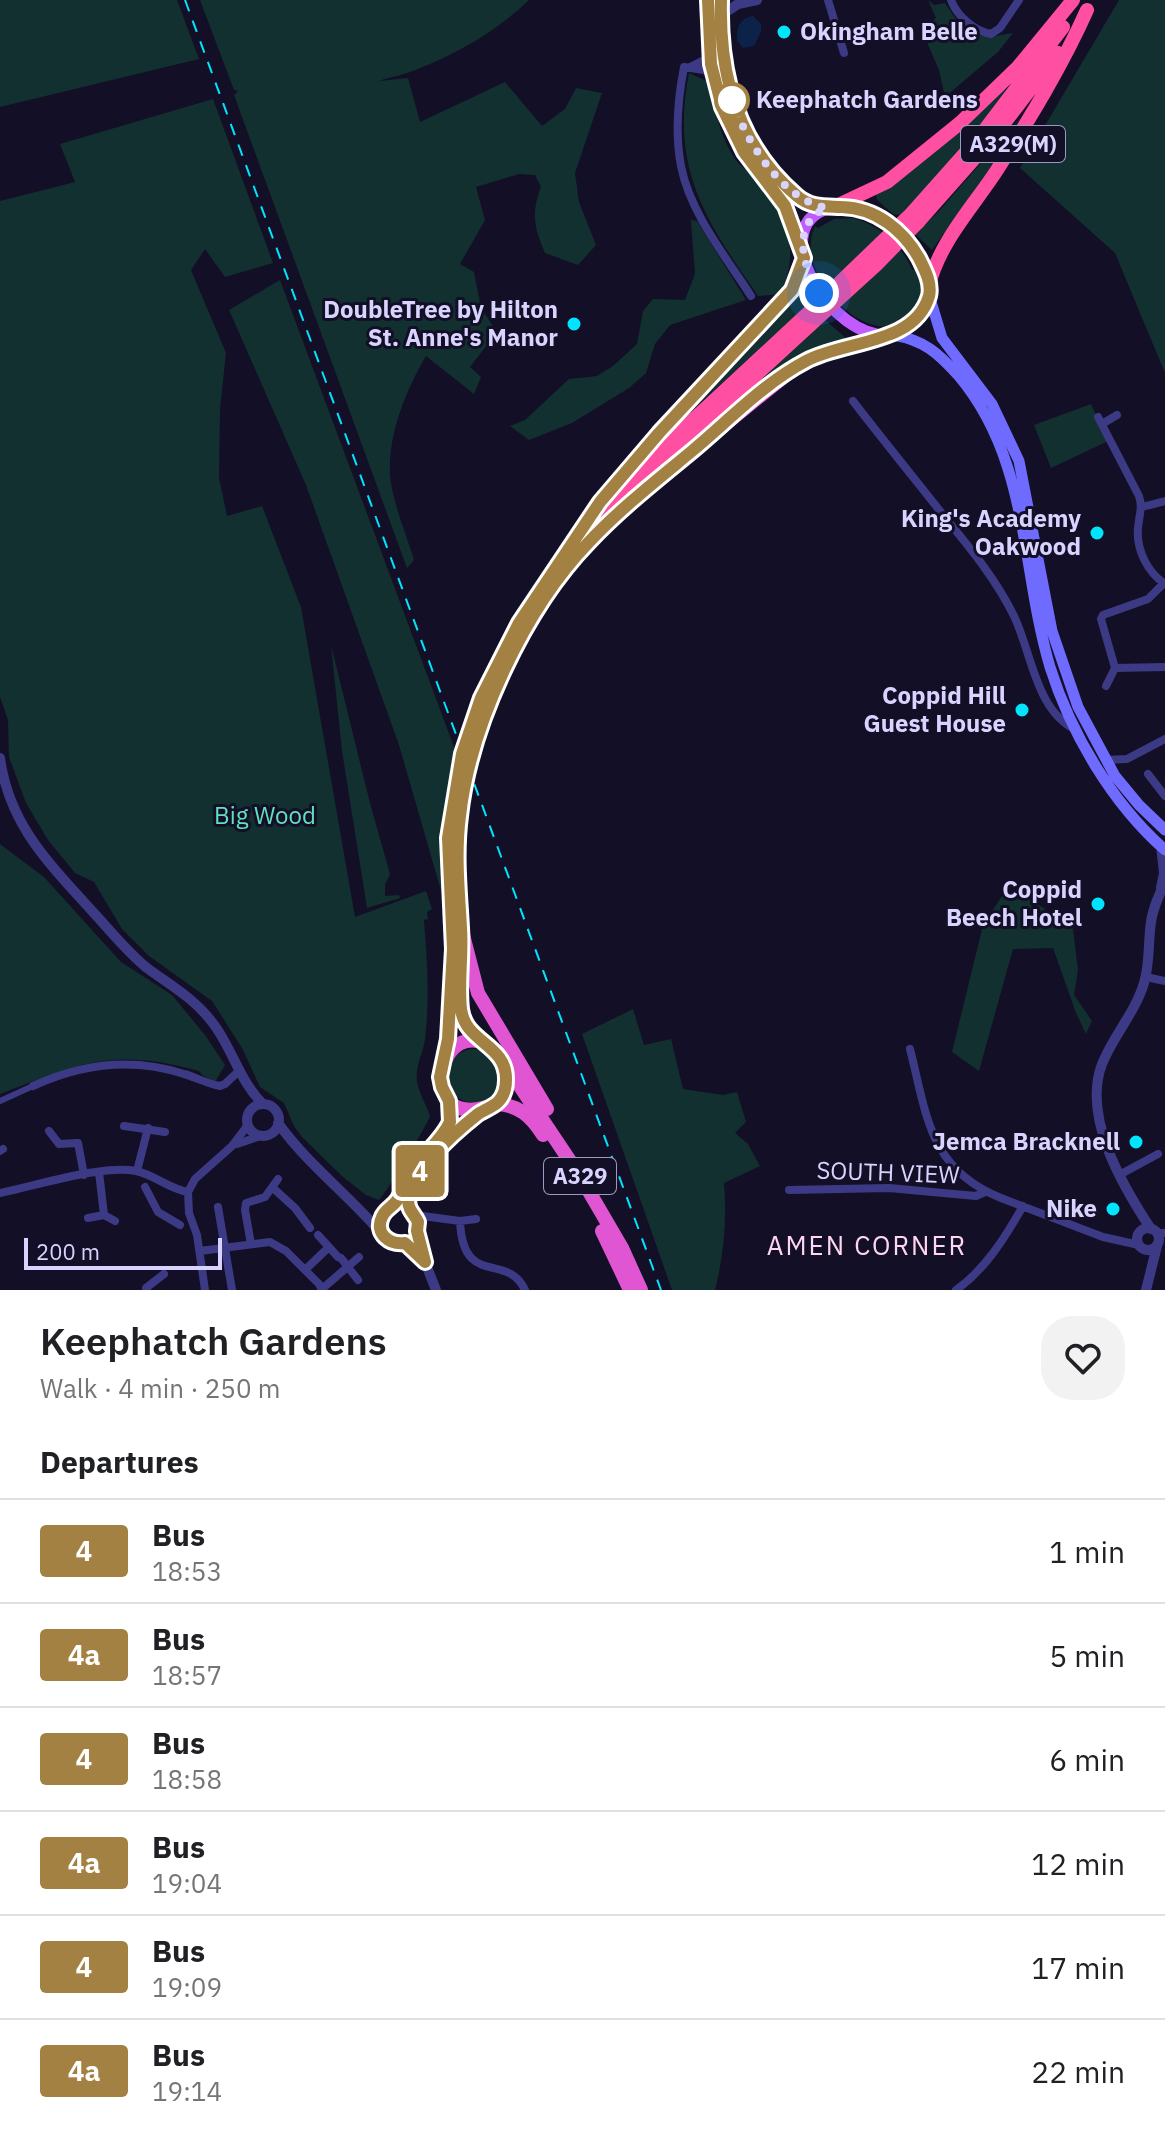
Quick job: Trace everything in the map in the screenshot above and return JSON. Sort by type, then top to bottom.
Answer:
[{"type":"highway","name":"A329(M)","points":[[831,207],[887,182],[960,123],[1033,50],[1073,0]]},
{"type":"highway","name":"A329(M)","points":[[587,543],[654,469],[915,218],[1087,3]]},
{"type":"highway","name":"A329(M)","points":[[929,290],[937,257],[1020,132],[1072,44],[1087,3]]},
{"type":"highway","name":"A329","points":[[622,1248],[563,1149],[504,1063],[493,1049],[468,1029],[461,1014],[462,931],[457,855],[473,734],[487,684],[507,644],[600,502],[792,290],[803,254]]},
{"type":"highway","name":"A329(M)","points":[[561,561],[634,475],[807,321]]},
{"type":"highway","name":"A329","points":[[630,1290],[587,1203],[539,1129],[520,1110],[492,1106],[464,1109],[449,1101],[440,1081],[448,1030],[453,949],[448,838],[458,770],[521,639],[551,590],[587,543],[664,474],[792,370],[826,351],[890,336]]},
{"type":"highway","name":"A329","points":[[462,931],[478,993],[586,1174],[641,1290]]},
{"type":"highway","points":[[444,1060],[461,1044],[481,1042]]},
{"type":"highway","points":[[492,1106],[506,1087],[504,1063]]},
{"type":"main road","points":[[709,0],[717,56],[733,104],[755,148],[795,195],[808,204],[856,208],[873,214],[897,229],[917,255],[942,338],[992,404],[1019,461],[1052,631],[1071,689],[1105,760],[1125,788],[1165,830]]},
{"type":"main road","points":[[721,0],[713,74],[732,131],[750,162],[785,206],[812,281],[826,303],[861,328],[919,341],[937,352],[968,387],[995,432],[1016,488],[1034,598],[1051,668],[1051,696],[1077,731],[1094,763],[1121,802],[1164,846]]},
{"type":"main road","points":[[803,254],[803,237],[811,220],[831,207]]},
{"type":"main road","points":[[890,336],[916,318],[929,290]]},
{"type":"main road","points":[[1125,788],[1127,798],[1164,846]]},
{"type":"street","points":[[720,16],[738,4],[757,0]]},
{"type":"street","points":[[828,0],[844,53]]},
{"type":"street","points":[[951,0],[968,23],[982,33],[991,34],[1000,28],[1019,0]]},
{"type":"street","points":[[690,67],[717,56]]},
{"type":"street","points":[[713,74],[684,67],[680,87],[681,167],[705,225],[751,296]]},
{"type":"street","points":[[853,401],[983,565],[1012,611],[1051,696],[1054,716],[1077,731]]},
{"type":"street","points":[[1106,686],[1115,668],[1101,616],[1148,599],[1164,584],[1149,569],[1140,550],[1138,530],[1142,507],[1100,420],[1117,415]]},
{"type":"street","points":[[1142,507],[1165,501]]},
{"type":"street","points":[[1115,668],[1165,667]]},
{"type":"street","points":[[1105,760],[1127,759],[1165,739]]},
{"type":"street","points":[[0,758],[9,799],[18,819],[43,855],[129,952],[191,999],[206,1015],[263,1104],[275,1110],[278,1123],[298,1151],[358,1206],[392,1243],[405,1243],[433,1219]]},
{"type":"street","points":[[1148,774],[1165,796]]},
{"type":"street","points":[[1162,891],[1164,846]]},
{"type":"street","points":[[1146,1290],[1152,1238],[1102,1132],[1095,1094],[1101,1066],[1132,1012],[1146,977],[1152,919],[1165,882]]},
{"type":"street","points":[[1146,977],[1165,981]]},
{"type":"street","points":[[910,1049],[931,1130],[953,1169],[985,1192],[1103,1237],[1122,1241],[1152,1238]]},
{"type":"street","points":[[0,1101],[70,1071],[104,1065],[144,1066],[184,1074],[220,1086],[240,1072]]},
{"type":"street","points":[[240,1072],[253,1132],[298,1151]]},
{"type":"street","points":[[382,1234],[381,1220],[412,1170],[448,1128],[451,1117],[449,1101]]},
{"type":"street","points":[[205,1290],[200,1251],[189,1213],[188,1192],[202,1171],[232,1146],[254,1107],[263,1104]]},
{"type":"street","points":[[436,1290],[412,1212],[411,1189],[421,1171],[454,1134],[492,1106]]},
{"type":"street","points":[[232,1146],[265,1135],[278,1123]]},
{"type":"street","points":[[124,1126],[165,1132]]},
{"type":"street","points":[[137,1171],[148,1128]]},
{"type":"street","points":[[49,1131],[59,1144],[78,1143],[84,1175]]},
{"type":"street","points":[[1121,1174],[1158,1154]]},
{"type":"street","points":[[0,1193],[99,1172],[137,1171],[188,1192]]},
{"type":"street","points":[[99,1172],[104,1215]]},
{"type":"street","points":[[251,1244],[246,1203],[265,1197],[278,1179]]},
{"type":"street","points":[[148,1197],[163,1184]]},
{"type":"street","points":[[145,1187],[158,1212],[180,1225]]},
{"type":"street","points":[[273,1188],[295,1208],[310,1228]]},
{"type":"street","name":"SOUTH VIEW","points":[[789,1190],[889,1188],[976,1196],[985,1192]]},
{"type":"street","points":[[358,1206],[373,1212],[390,1209],[433,1219],[476,1219]]},
{"type":"street","points":[[956,1290],[985,1262],[1023,1206]]},
{"type":"street","points":[[218,1207],[232,1290]]},
{"type":"street","points":[[88,1218],[104,1215],[115,1221]]},
{"type":"street","points":[[460,1221],[463,1245],[469,1257],[479,1265],[504,1270],[514,1276],[525,1290]]},
{"type":"street","points":[[318,1235],[358,1280]]},
{"type":"street","points":[[200,1251],[270,1242],[278,1244],[322,1289],[359,1257]]},
{"type":"street","points":[[405,1243],[425,1262]]},
{"type":"street","points":[[305,1270],[329,1247]]},
{"type":"street","points":[[147,1290],[164,1274]]},
{"type":"green space","points":[[0,0],[177,0],[199,59],[0,107]]},
{"type":"green space","points":[[200,0],[529,0],[504,22],[461,49],[411,72],[379,81],[408,78],[420,122],[505,82],[542,126],[565,109],[576,88],[602,93],[575,173],[579,202],[596,245],[578,265],[545,253],[535,220],[541,187],[535,175],[519,174],[476,187],[485,220],[460,264],[474,272],[481,308],[497,332],[470,367],[481,377],[474,394],[426,356],[405,398],[395,428],[390,475],[396,506],[414,560],[407,568],[234,95],[238,91],[234,90]]},
{"type":"green space","points":[[928,0],[934,5],[945,3],[959,22],[973,33],[989,36],[1013,33],[998,52],[945,97],[939,70],[922,31],[936,18]]},
{"type":"green space","points":[[1119,0],[1165,0],[1165,373],[1115,253],[1020,168]]},
{"type":"green space","points":[[689,73],[709,82],[728,146],[739,164],[761,183],[784,224],[790,257],[782,294],[758,296],[708,218],[697,192],[684,138]]},
{"type":"green space","points":[[1006,88],[1002,99],[978,132],[900,215],[893,214],[877,200],[876,194]]},
{"type":"green space","name":"Big Wood","points":[[213,99],[273,263],[225,277],[205,249],[191,270],[226,353],[220,409],[219,478],[227,516],[262,506],[301,607],[355,917],[426,891],[432,909],[427,912],[428,919],[424,920],[427,1009],[425,1039],[417,1076],[419,1090],[430,1116],[379,1200],[366,1195],[343,1177],[302,1137],[284,1103],[260,1087],[242,1048],[212,1001],[149,956],[122,929],[94,882],[75,873],[48,840],[26,803],[9,757],[8,720],[0,697],[0,201],[75,182],[60,144]]},
{"type":"green space","points":[[1021,117],[984,177],[932,250],[915,234]]},
{"type":"green space","points":[[853,218],[881,231],[903,253],[912,270],[918,268],[921,284],[919,299],[900,323],[882,327],[862,321],[843,308],[827,290],[815,269],[811,247],[815,226],[818,228],[834,219]]},
{"type":"green space","points":[[691,220],[697,221],[746,300],[670,325],[655,344],[646,373],[629,388],[572,423],[529,440],[510,426],[525,420],[569,379],[597,376],[613,366],[637,344],[643,311],[653,299],[685,300],[695,274]]},
{"type":"green space","points":[[280,280],[454,747],[441,840],[446,908],[399,745],[306,485],[229,310]]},
{"type":"green space","points":[[799,289],[812,301],[674,427]]},
{"type":"green space","points":[[825,320],[847,339],[708,430],[708,429]]},
{"type":"green space","points":[[1091,404],[1108,441],[1051,468],[1034,425]]},
{"type":"green space","points":[[331,645],[390,874],[385,885],[385,896],[399,895],[400,898],[367,908],[342,751]]},
{"type":"green space","points":[[0,844],[44,877],[121,962],[172,995],[225,1065],[215,1082],[199,1071],[169,1064],[120,1060],[75,1067],[0,1094]]},
{"type":"green space","points":[[1004,893],[1032,900],[1073,929],[1078,970],[1074,995],[1092,1021],[1086,1034],[1053,948],[1013,949],[979,1071],[952,1052],[983,925]]},
{"type":"green space","points":[[633,1009],[644,1045],[671,1039],[683,1089],[723,1095],[737,1092],[746,1122],[735,1133],[748,1144],[760,1166],[724,1183],[724,1237],[715,1290],[672,1290],[582,1034]]},
{"type":"green space","points":[[474,1049],[493,1057],[501,1076],[493,1095],[474,1103],[455,1095],[447,1076],[455,1057]]},
{"type":"water","points":[[753,16],[761,24],[761,32],[754,46],[743,48],[737,41],[738,28],[744,19]]},
{"type":"railway","points":[[185,0],[661,1290]]},
{"type":"bus line","name":"4","points":[[708,0],[711,64],[722,107],[750,162],[785,206],[804,258],[792,290],[659,433],[600,502],[519,623],[475,713],[458,770],[448,838],[453,949],[448,1039],[440,1077],[449,1101],[450,1122],[412,1170],[393,1207],[383,1214],[380,1223],[387,1240],[405,1243],[425,1262],[417,1231],[418,1222],[410,1209],[409,1195],[413,1184],[454,1134],[487,1107],[496,1104],[506,1087],[502,1059],[475,1037],[461,1014],[462,931],[457,855],[464,788],[472,754],[491,699],[511,657],[551,590],[587,543],[664,474],[792,370],[826,351],[901,331],[919,314],[929,295],[930,287],[923,267],[897,229],[880,217],[862,210],[811,205],[783,183],[755,148],[739,120],[727,82],[722,48],[721,0]]},
{"type":"place","name":"Okingham Belle","points":[[784,32]]},
{"type":"place","name":"Keephatch Gardens","points":[[732,100]]},
{"type":"place","name":"DoubleTree by Hilton St. Anne's Manor","points":[[574,324]]},
{"type":"place","name":"King's Academy Oakwood","points":[[1097,533]]},
{"type":"place","name":"Coppid Hill Guest House","points":[[1022,710]]},
{"type":"place","name":"Coppid Beech Hotel","points":[[1098,904]]},
{"type":"place","name":"Jemca Bracknell","points":[[1136,1142]]},
{"type":"place","name":"Nike","points":[[1113,1209]]},
{"type":"district","name":"AMEN CORNER","points":[[867,1246]]},
{"type":"route","points":[[732,100],[747,136],[775,173],[795,195],[811,205],[827,208],[813,216],[802,245],[806,267],[819,293]]}]
